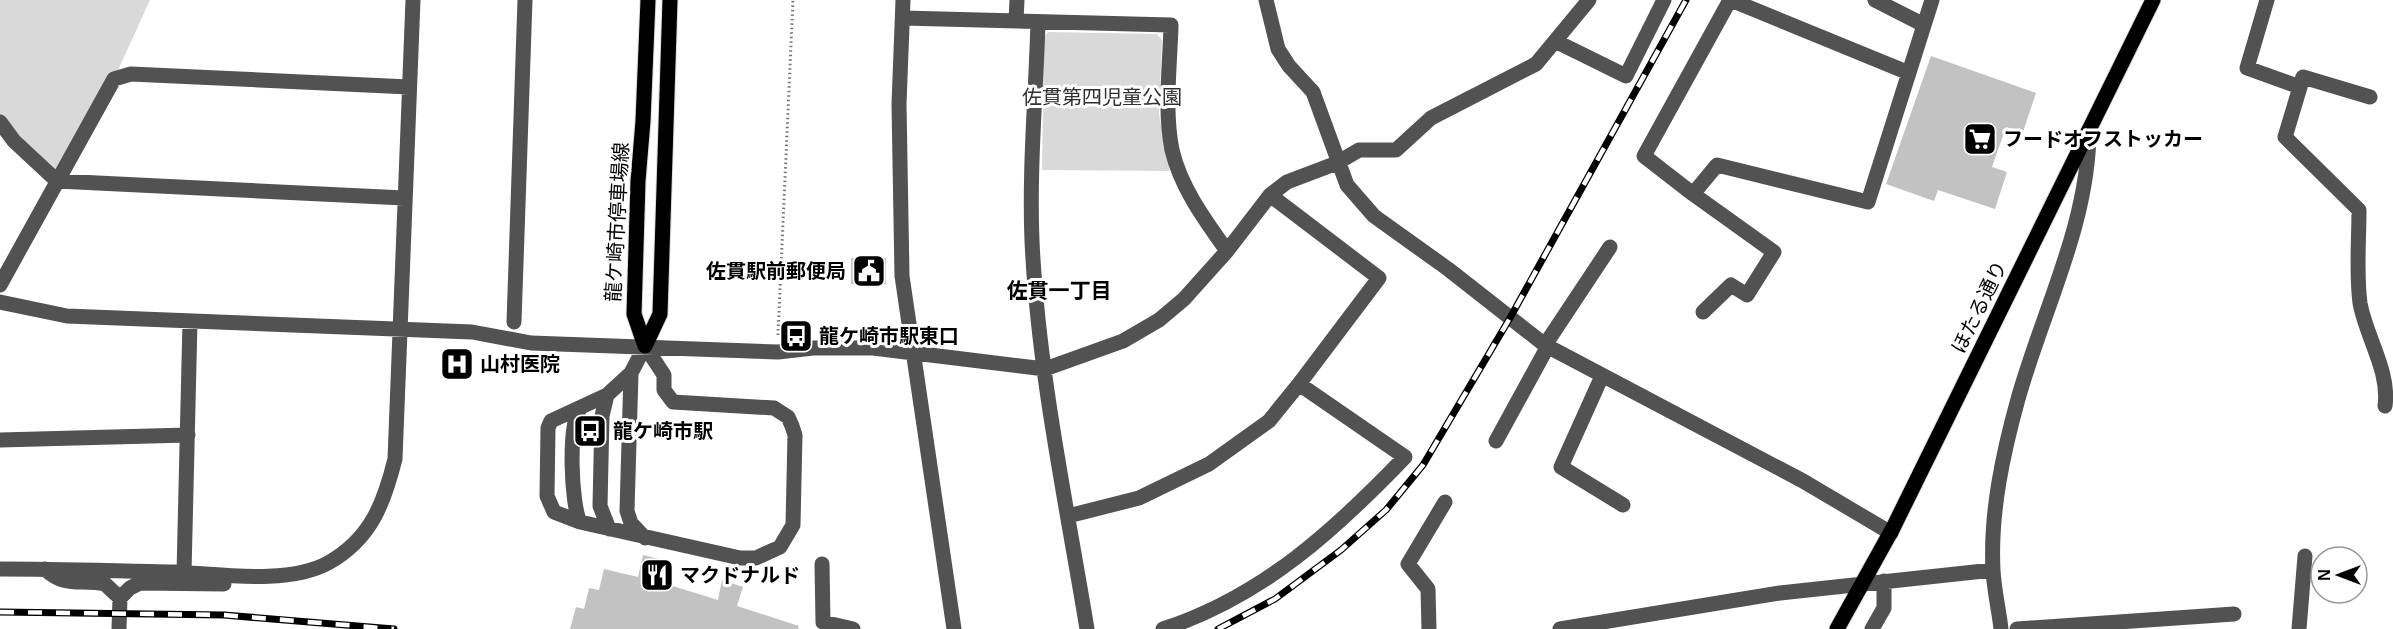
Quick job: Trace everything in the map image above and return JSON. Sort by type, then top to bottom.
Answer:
[{"type":"main road","name":"龍ケ崎市停車場線","points":[[645,346],[634,314],[638,181],[648,0]]},
{"type":"main road","points":[[645,346],[660,314],[670,0]]},
{"type":"main road","name":"ほたる通り","points":[[1837,629],[1891,533],[2153,0]]},
{"type":"street","points":[[119,629],[120,598],[130,588],[140,583],[225,584],[280,575],[326,564],[347,550],[381,509],[395,459],[413,0]]},
{"type":"street","points":[[514,322],[525,0]]},
{"type":"street","points":[[903,0],[899,104],[902,276],[954,629]]},
{"type":"street","points":[[1016,21],[1017,0]]},
{"type":"street","points":[[1266,0],[1278,49],[1289,66],[1313,92],[1337,163],[1347,185],[1374,216],[1448,269],[1546,346],[1803,481],[1891,533]]},
{"type":"street","points":[[0,302],[67,316],[472,332],[531,343],[778,352],[823,348],[912,351],[1045,369],[1123,341],[1159,320],[1184,299],[1227,251],[1270,195],[1287,182],[1337,163],[1359,150],[1396,150],[1431,118],[1536,64],[1589,0]]},
{"type":"street","points":[[1555,41],[1626,76],[1665,0]]},
{"type":"street","points":[[1703,312],[1731,285],[1747,295],[1774,252],[1644,156],[1730,0],[1909,73]]},
{"type":"street","points":[[1875,0],[1924,26]]},
{"type":"street","points":[[1693,194],[1717,165],[1868,201],[1932,0]]},
{"type":"street","points":[[2267,0],[2247,68],[2300,87]]},
{"type":"street","points":[[903,18],[1171,25],[1168,118],[1173,151],[1186,187],[1202,216],[1227,251]]},
{"type":"street","points":[[1038,22],[1032,238],[1045,369],[1087,629]]},
{"type":"street","points":[[0,285],[114,79],[125,75],[409,87]]},
{"type":"street","points":[[2370,97],[2303,77],[2284,137],[2359,210],[2360,303],[2381,369],[2387,397],[2385,406]]},
{"type":"street","points":[[0,122],[14,141],[57,181],[404,198]]},
{"type":"street","points":[[2001,629],[1993,570],[1995,520],[2004,459],[2018,398],[2064,260],[2085,184],[2089,130]]},
{"type":"street","points":[[1068,516],[1139,498],[1209,464],[1269,421],[1379,278],[1270,195]]},
{"type":"street","points":[[1497,441],[1546,346],[1610,247]]},
{"type":"street","points":[[184,573],[190,321]]},
{"type":"street","points":[[645,346],[664,375],[664,390],[673,402],[774,408],[788,417],[795,435],[793,525],[780,548],[756,558],[740,558],[580,522],[554,512],[547,496],[548,428],[558,417],[608,395],[631,373],[645,346]]},
{"type":"street","points":[[631,373],[627,511],[631,523],[645,538]]},
{"type":"street","points":[[1602,376],[1561,467],[1623,506]]},
{"type":"street","points":[[1163,629],[1222,604],[1276,574],[1332,530],[1405,457],[1299,384]]},
{"type":"street","points":[[608,395],[602,416],[600,506],[609,529]]},
{"type":"street","points":[[580,409],[574,421],[574,506],[580,522]]},
{"type":"street","points":[[0,440],[188,435]]},
{"type":"street","points":[[1429,629],[1428,589],[1408,564],[1445,502]]},
{"type":"street","points":[[2299,629],[2305,556]]},
{"type":"street","points":[[822,564],[823,622],[853,629]]},
{"type":"street","points":[[0,569],[280,575]]},
{"type":"street","points":[[45,569],[54,578],[65,582],[105,584],[120,598]]},
{"type":"street","points":[[1560,629],[1773,594],[1993,570]]},
{"type":"street","points":[[1872,629],[1884,608],[1884,581]]},
{"type":"street","points":[[2017,629],[2234,614]]},
{"type":"path","points":[[778,352],[793,0]]},
{"type":"green space","points":[[0,0],[150,0],[114,79],[57,181],[0,122]]},
{"type":"green space","name":"佐貫第四児童公園","points":[[1048,32],[1157,34],[1162,40],[1159,114],[1170,171],[1042,170],[1044,37]]},
{"type":"building","points":[[1931,56],[2036,93],[2023,132],[2006,127],[1992,167],[2007,172],[1995,209],[1938,190],[1934,201],[1886,184]]},
{"type":"building","points":[[851,258],[886,258],[886,284],[851,284]]},
{"type":"building","points":[[643,555],[668,561],[663,583],[718,600],[722,580],[743,587],[737,606],[799,626],[798,629],[570,629],[576,607],[584,609],[589,588],[599,590],[604,569],[638,577]]},
{"type":"railway","points":[[1218,629],[1275,599],[1341,550],[1386,510],[1423,465],[1510,318],[1686,0]]},
{"type":"railway","points":[[0,612],[224,615],[394,629]]},
{"type":"place","name":"フードオフストッカー","points":[[1980,139]]},
{"type":"place","name":"佐貫駅前郵便局","points":[[869,271]]},
{"type":"place","name":"龍ケ崎市駅東口","points":[[796,336]]},
{"type":"place","name":"山村医院","points":[[457,364]]},
{"type":"place","name":"龍ケ崎市駅","points":[[590,431]]},
{"type":"place","name":"マクドナルド","points":[[657,575]]},
{"type":"district","name":"佐貫一丁目","points":[[1059,291]]}]
